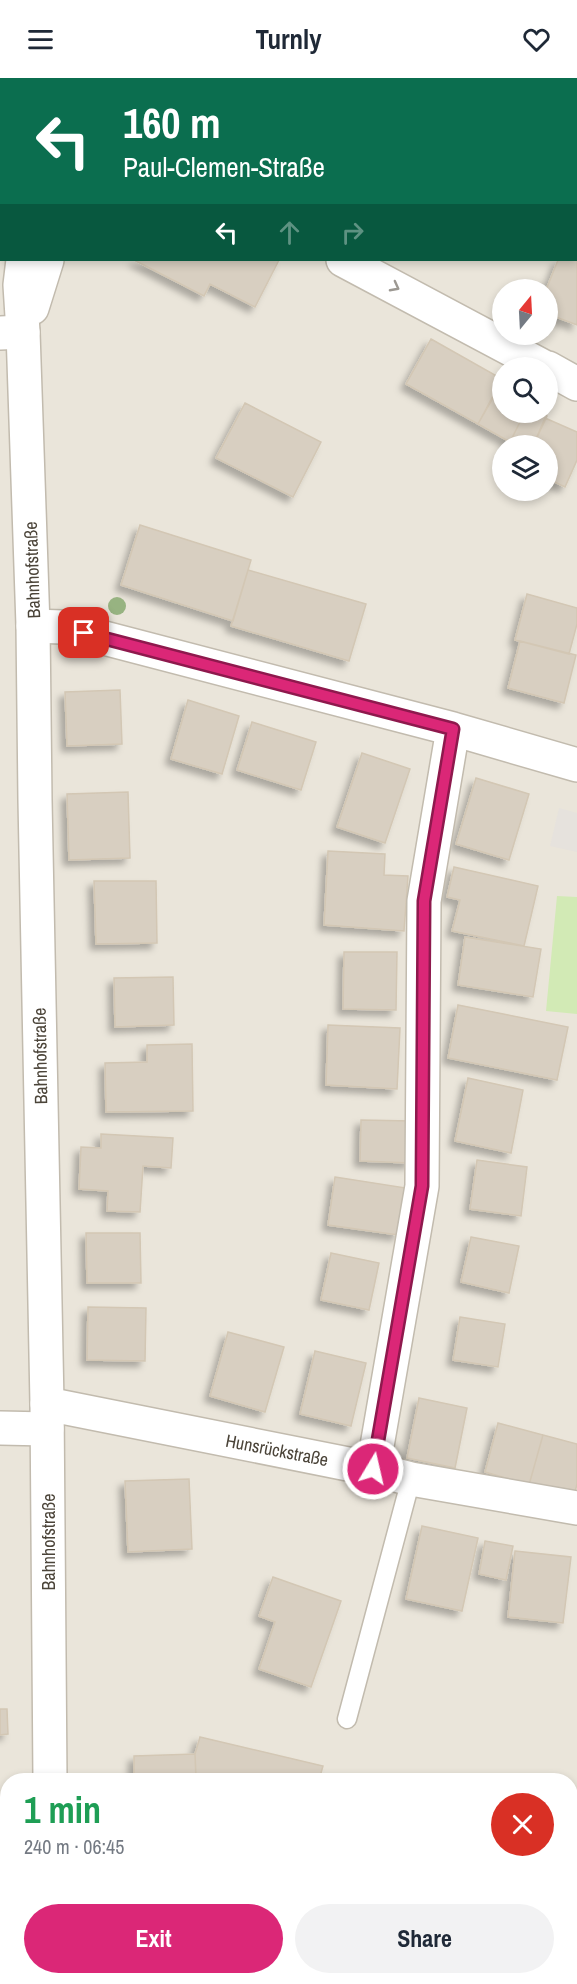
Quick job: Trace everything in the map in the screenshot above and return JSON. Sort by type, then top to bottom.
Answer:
[{"type":"street","name":"Bahnhofstraße","points":[[22,261],[12,332],[33,626],[47,1417],[50,1773]]},
{"type":"street","name":"Bahnhofstraße","points":[[12,332],[46,261]]},
{"type":"street","points":[[345,261],[526,357]]},
{"type":"street","points":[[558,374],[577,384]]},
{"type":"street","points":[[33,626],[62,627],[453,729],[577,765]]},
{"type":"street","points":[[373,1469],[422,1186],[424,901],[453,729]]},
{"type":"street","name":"Hunsrückstraße","points":[[0,1428],[47,1417],[373,1469],[411,1479],[577,1508]]},
{"type":"lane","points":[[347,1719],[411,1479]]},
{"type":"shaded area","points":[[0,261],[577,261],[577,1773],[0,1773]]},
{"type":"shaded area","points":[[559,808],[577,813],[577,852],[550,846]]},
{"type":"green space","points":[[557,896],[577,897],[577,1014],[546,1011]]},
{"type":"building","points":[[136,261],[278,261],[255,307],[210,284],[204,296]]},
{"type":"building","points":[[558,261],[577,261],[577,325],[558,318],[558,279],[550,279]]},
{"type":"building","points":[[431,339],[492,373],[492,398],[478,424],[406,384]]},
{"type":"building","points":[[492,400],[492,423],[520,423],[514,435],[498,435],[478,424]]},
{"type":"building","points":[[245,403],[321,442],[293,497],[216,458]]},
{"type":"building","points":[[520,423],[544,423],[538,435],[514,435]]},
{"type":"building","points":[[543,423],[556,423],[577,432],[577,460],[565,487],[558,484],[558,435],[538,435]]},
{"type":"building","points":[[140,525],[251,560],[233,621],[121,585]]},
{"type":"building","points":[[248,570],[366,604],[349,661],[231,626]]},
{"type":"building","points":[[527,594],[577,608],[577,624],[569,654],[515,640]]},
{"type":"building","points":[[520,641],[576,655],[564,703],[508,688]]},
{"type":"building","points":[[120,690],[122,744],[67,746],[65,692]]},
{"type":"building","points":[[188,700],[239,716],[222,774],[171,759]]},
{"type":"building","points":[[252,722],[316,742],[301,790],[237,770]]},
{"type":"building","points":[[362,753],[410,769],[385,843],[337,827]]},
{"type":"building","points":[[476,778],[529,794],[509,860],[456,844]]},
{"type":"building","points":[[128,792],[130,858],[69,860],[67,794]]},
{"type":"building","points":[[328,851],[385,854],[384,875],[408,876],[404,931],[324,925]]},
{"type":"building","points":[[454,867],[538,886],[524,946],[452,931],[460,900],[447,897]]},
{"type":"building","points":[[94,881],[156,881],[157,943],[96,944]]},
{"type":"building","points":[[465,937],[541,949],[533,997],[458,985]]},
{"type":"building","points":[[344,952],[397,952],[396,1010],[343,1009]]},
{"type":"building","points":[[173,977],[174,1025],[115,1027],[114,978]]},
{"type":"building","points":[[458,1005],[568,1027],[557,1080],[448,1058]]},
{"type":"building","points":[[328,1025],[400,1028],[397,1089],[326,1085]]},
{"type":"building","points":[[192,1044],[193,1111],[106,1112],[105,1063],[147,1062],[147,1045]]},
{"type":"building","points":[[468,1078],[523,1090],[511,1153],[455,1141]]},
{"type":"building","points":[[361,1120],[412,1121],[411,1163],[360,1161]]},
{"type":"building","points":[[101,1134],[173,1138],[171,1168],[143,1166],[140,1212],[107,1211],[108,1191],[79,1189],[81,1147],[101,1148]]},
{"type":"building","points":[[477,1160],[527,1167],[521,1216],[470,1209]]},
{"type":"building","points":[[335,1177],[406,1188],[398,1235],[328,1225]]},
{"type":"building","points":[[86,1233],[140,1233],[141,1283],[87,1283]]},
{"type":"building","points":[[471,1237],[519,1246],[509,1293],[461,1282]]},
{"type":"building","points":[[331,1253],[379,1263],[369,1310],[321,1300]]},
{"type":"building","points":[[88,1307],[146,1308],[145,1361],[87,1360]]},
{"type":"building","points":[[460,1317],[505,1324],[498,1367],[453,1360]]},
{"type":"building","points":[[228,1332],[284,1347],[265,1412],[210,1396]]},
{"type":"building","points":[[315,1351],[366,1363],[351,1426],[300,1414]]},
{"type":"building","points":[[419,1398],[467,1408],[455,1468],[407,1458]]},
{"type":"building","points":[[498,1423],[543,1435],[529,1485],[485,1472]]},
{"type":"building","points":[[543,1435],[577,1444],[577,1484],[574,1496],[529,1485]]},
{"type":"building","points":[[189,1479],[192,1549],[128,1552],[125,1481]]},
{"type":"building","points":[[422,1526],[478,1538],[462,1611],[406,1599]]},
{"type":"building","points":[[485,1541],[513,1546],[506,1580],[479,1574]]},
{"type":"building","points":[[515,1551],[571,1557],[563,1623],[508,1617]]},
{"type":"building","points":[[273,1577],[341,1601],[311,1687],[259,1669],[275,1622],[259,1616]]},
{"type":"building","points":[[0,1709],[7,1709],[8,1734],[0,1735]]},
{"type":"building","points":[[200,1737],[323,1766],[321,1773],[196,1773],[195,1754]]},
{"type":"building","points":[[195,1754],[196,1773],[134,1773],[134,1756]]},
{"type":"route","points":[[84,633],[453,729],[424,901],[422,1186],[373,1469]]}]
